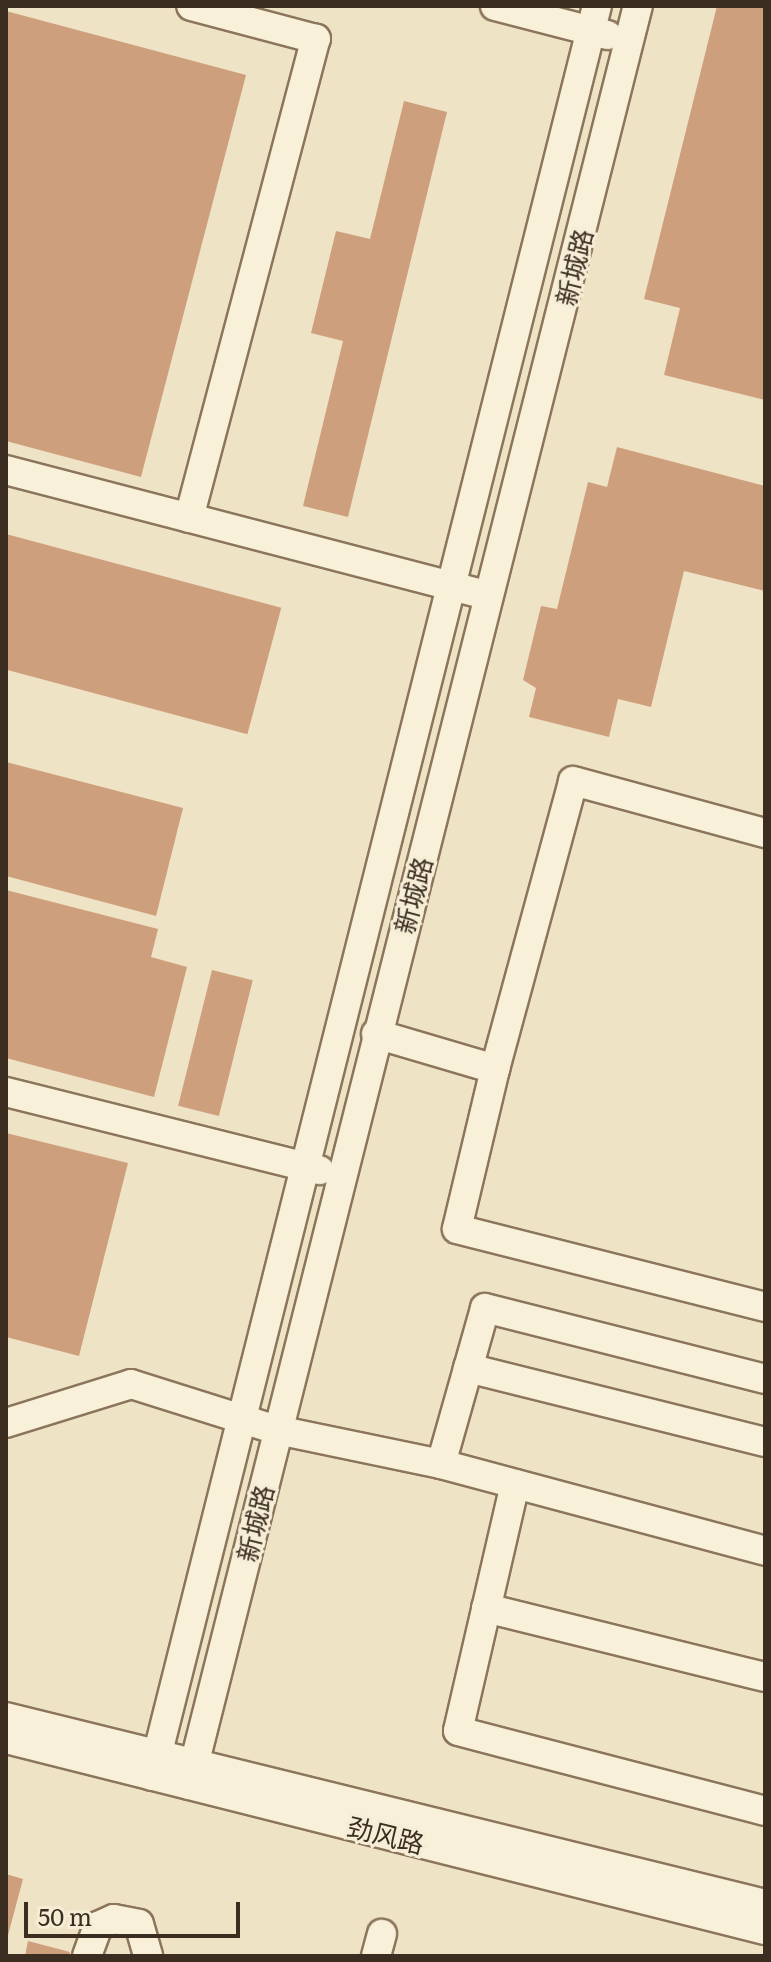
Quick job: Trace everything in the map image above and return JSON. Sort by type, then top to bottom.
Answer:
[{"type":"street","points":[[189,518],[316,39],[191,6]]},
{"type":"street","points":[[495,6],[594,18],[630,40]]},
{"type":"street","name":"新城路","points":[[191,1774],[339,1175],[490,596],[638,6]]},
{"type":"street","name":"新城路","points":[[155,1765],[303,1166],[455,587],[594,18]]},
{"type":"street","points":[[6,470],[490,596]]},
{"type":"street","points":[[765,833],[573,781],[495,1069],[457,1229],[765,1307]]},
{"type":"street","points":[[376,1034],[495,1069]]},
{"type":"street","points":[[6,1092],[339,1175]]},
{"type":"street","points":[[441,1464],[485,1308],[765,1379]]},
{"type":"street","points":[[468,1368],[765,1442]]},
{"type":"street","points":[[6,1423],[131,1384],[277,1430],[441,1464],[765,1551]]},
{"type":"street","points":[[515,1484],[458,1731],[765,1811]]},
{"type":"street","points":[[486,1608],[765,1677]]},
{"type":"street","name":"劲风路","points":[[6,1717],[155,1765],[765,1930]]},
{"type":"street","name":"劲风路","points":[[6,1739],[155,1765]]},
{"type":"street","name":"劲风路","points":[[191,1774],[765,1904]]},
{"type":"street","points":[[87,1956],[98,1926],[114,1919],[139,1924],[148,1956]]},
{"type":"building","points":[[717,6],[765,6],[765,400],[664,375],[680,308],[644,299]]},
{"type":"building","points":[[6,11],[246,75],[141,477],[6,441]]},
{"type":"building","points":[[404,101],[447,112],[348,517],[303,506],[343,341],[311,333],[336,231],[370,239]]},
{"type":"building","points":[[617,447],[765,486],[765,591],[684,571],[651,707],[618,699],[609,737],[529,717],[536,688],[523,680],[541,606],[557,609],[588,482],[607,487]]},
{"type":"building","points":[[6,534],[281,608],[247,734],[6,670]]},
{"type":"building","points":[[6,762],[183,808],[156,916],[6,876]]},
{"type":"building","points":[[6,890],[158,929],[151,957],[187,967],[154,1097],[6,1058]]},
{"type":"building","points":[[212,970],[253,980],[219,1116],[178,1106]]},
{"type":"building","points":[[6,1133],[128,1163],[79,1356],[6,1337]]},
{"type":"building","points":[[6,1874],[23,1879],[7,1939],[6,1939]]},
{"type":"building","points":[[28,1941],[70,1952],[69,1956],[25,1956]]}]
